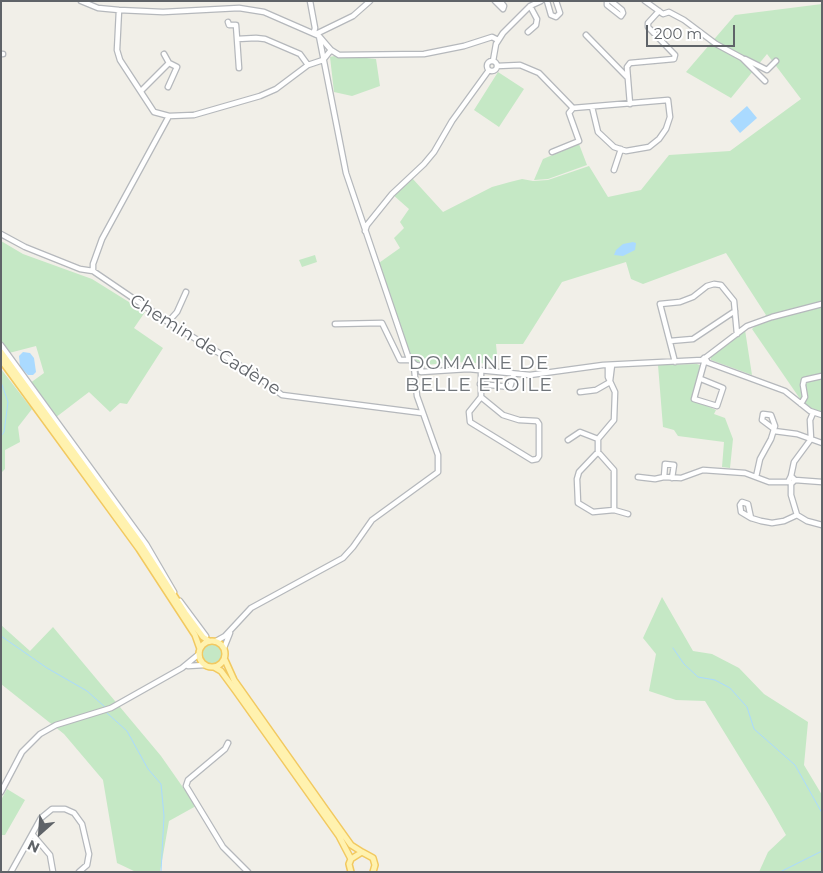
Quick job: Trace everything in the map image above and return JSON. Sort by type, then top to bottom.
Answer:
[{"type":"main road","points":[[1,352],[140,544],[203,637],[209,641],[216,641],[224,648],[225,660],[234,680],[351,845],[373,858],[374,871]]},
{"type":"main road","points":[[1,360],[139,549],[195,635],[204,665],[221,671],[339,836],[351,859],[351,871]]},
{"type":"main road","points":[[199,652],[209,641]]},
{"type":"main road","points":[[214,668],[225,660]]},
{"type":"main road","points":[[351,859],[362,852]]},
{"type":"street","points":[[81,1],[98,8],[163,12],[239,8],[278,16],[316,34]]},
{"type":"street","points":[[310,1],[316,34],[326,50],[339,55],[424,54],[464,46],[492,37],[498,40]]},
{"type":"street","points":[[316,34],[353,16],[370,1]]},
{"type":"street","points":[[495,1],[503,10],[504,6],[500,1]]},
{"type":"street","points":[[493,61],[498,40],[530,6],[541,1]]},
{"type":"street","points":[[547,1],[551,15],[556,17],[560,13],[556,1]]},
{"type":"street","points":[[607,1],[607,5],[621,16],[622,10],[611,1]]},
{"type":"street","points":[[645,1],[663,14],[669,12],[684,20],[716,44],[767,70],[776,61]]},
{"type":"street","points":[[528,32],[536,25],[537,19],[530,6]]},
{"type":"street","points":[[119,10],[117,54],[154,112],[170,116],[194,115],[260,96],[276,89],[308,65],[323,60]]},
{"type":"street","points":[[630,104],[627,67],[630,63],[674,59],[675,54],[648,27],[648,23],[659,11]]},
{"type":"street","points":[[228,22],[229,26],[236,25],[239,68]]},
{"type":"street","points":[[586,35],[628,77]]},
{"type":"street","points":[[237,39],[265,39],[300,54],[308,65]]},
{"type":"street","points":[[326,50],[323,60],[330,87],[346,174],[411,360],[418,369],[428,372],[481,370],[530,375],[610,365],[704,361],[784,391],[812,413],[822,415]]},
{"type":"street","points":[[164,54],[169,63],[177,67],[168,87]]},
{"type":"street","points":[[742,58],[765,81]]},
{"type":"street","points":[[493,61],[497,66]]},
{"type":"street","points":[[489,70],[487,64],[493,61]]},
{"type":"street","points":[[141,91],[169,63]]},
{"type":"street","points":[[365,231],[367,225],[392,194],[434,152],[452,121],[489,70],[493,71],[497,66],[520,65],[539,73],[573,108]]},
{"type":"street","points":[[552,152],[579,141],[569,113],[573,108],[668,100],[670,117],[666,129],[659,139],[649,147],[638,150],[621,149],[604,140],[598,132],[592,107]]},
{"type":"street","points":[[93,272],[93,264],[102,239],[170,116]]},
{"type":"street","points":[[614,170],[621,149]]},
{"type":"street","name":"Chemin de Cadène","points":[[1,234],[25,247],[80,269],[93,272],[168,322],[257,376],[282,395],[422,414]]},
{"type":"street","points":[[675,362],[660,304],[687,300],[706,286],[714,284],[727,289],[734,301],[737,334]]},
{"type":"street","points":[[168,322],[177,312],[186,292]]},
{"type":"street","points":[[701,379],[723,388],[717,406],[694,399],[701,379],[704,361],[737,334],[758,321],[822,304]]},
{"type":"street","points":[[670,341],[693,339],[735,311]]},
{"type":"street","points":[[336,324],[382,323],[400,360],[411,360]]},
{"type":"street","points":[[1,344],[142,539],[178,598],[206,636]]},
{"type":"street","points":[[610,365],[610,382],[614,390],[614,420],[598,440],[598,452],[614,470],[614,510]]},
{"type":"street","points":[[216,641],[251,608],[343,558],[372,520],[429,481],[438,472],[438,455],[422,414],[415,378],[418,369]]},
{"type":"street","points":[[481,370],[481,398],[469,412],[470,422],[532,460],[539,458],[539,427],[537,421],[519,420],[503,415],[481,398]]},
{"type":"street","points":[[480,384],[510,387],[514,374]]},
{"type":"street","points":[[801,404],[805,398],[804,380],[822,376]]},
{"type":"street","points":[[580,392],[596,390],[610,382]]},
{"type":"street","points":[[812,413],[810,420],[811,439],[794,462],[791,495],[797,515],[806,521],[822,525]]},
{"type":"street","points":[[756,477],[760,459],[774,430],[797,434],[822,443]]},
{"type":"street","points":[[568,440],[580,432],[598,440]]},
{"type":"street","points":[[598,452],[577,475],[577,500],[580,505],[593,512],[614,510],[628,514]]},
{"type":"street","points":[[664,477],[665,464],[674,464],[672,478]]},
{"type":"street","points":[[638,477],[655,479],[664,477],[681,478],[704,470],[734,472],[769,482],[791,480],[822,482]]},
{"type":"street","points":[[751,518],[772,523],[784,521],[797,515]]},
{"type":"street","points":[[224,648],[233,626]]},
{"type":"street","points":[[182,668],[199,652]]},
{"type":"street","points":[[1,792],[22,752],[40,734],[56,726],[111,708],[182,668],[196,664],[204,665]]},
{"type":"street","points":[[228,743],[225,749],[188,780],[186,786],[223,847],[248,872]]},
{"type":"street","points":[[11,872],[41,818],[52,809],[65,809],[74,813],[82,824],[89,854],[87,866],[80,872]]},
{"type":"street","points":[[33,835],[50,854],[53,872]]},
{"type":"green space","points":[[822,4],[822,415],[807,409],[752,329],[766,315],[726,253],[643,284],[631,279],[626,262],[562,282],[523,344],[496,344],[498,364],[452,362],[426,365],[422,370],[412,362],[376,265],[400,248],[394,238],[404,228],[400,222],[409,209],[392,194],[412,178],[443,212],[492,187],[522,179],[533,181],[548,180],[589,166],[608,197],[641,190],[669,155],[730,151],[801,99],[767,54],[731,98],[686,72],[735,15]]},
{"type":"green space","points":[[339,55],[376,59],[380,86],[352,96],[334,92],[330,57]]},
{"type":"green space","points":[[498,72],[524,89],[499,127],[474,110]]},
{"type":"green space","points":[[579,144],[587,165],[548,179],[534,180],[543,159]]},
{"type":"green space","points":[[1,241],[23,254],[92,279],[145,312],[134,328],[163,348],[127,404],[120,403],[110,412],[89,392],[51,421],[26,386],[44,373],[36,346],[9,353],[1,342]]},
{"type":"green space","points":[[315,255],[317,262],[302,267],[299,260]]},
{"type":"green space","points":[[745,330],[752,375],[711,360],[710,355]]},
{"type":"green space","points":[[697,364],[702,366],[692,399],[716,410],[714,414],[725,418],[733,439],[730,468],[722,467],[724,442],[678,436],[674,430],[663,427],[658,365]]},
{"type":"green space","points":[[1,369],[32,409],[18,427],[20,442],[5,450],[5,469],[1,473]]},
{"type":"green space","points":[[662,597],[693,651],[712,654],[739,668],[764,694],[808,722],[804,765],[822,795],[822,872],[759,872],[768,852],[786,835],[769,805],[705,701],[676,700],[649,691],[656,654],[643,638]]},
{"type":"green space","points":[[1,625],[30,651],[53,627],[161,756],[196,806],[169,821],[160,872],[136,872],[117,863],[103,780],[64,734],[1,684]]},
{"type":"green space","points":[[212,643],[220,646],[223,654],[220,662],[212,665],[204,662],[201,654],[204,646]]},
{"type":"green space","points":[[7,789],[25,800],[5,835],[1,835],[1,800]]},
{"type":"water","points":[[747,106],[757,118],[740,133],[730,121]]},
{"type":"water","points":[[636,243],[635,250],[623,256],[614,255],[616,250],[623,244]]},
{"type":"water","points":[[23,352],[30,353],[34,358],[36,372],[33,375],[28,375],[20,367],[19,356]]},
{"type":"waterway","points":[[1,382],[8,402],[4,432],[1,436]]},
{"type":"waterway","points":[[1,636],[47,668],[87,691],[105,707]]},
{"type":"waterway","points":[[673,648],[684,664],[698,677],[715,680],[730,688],[747,707],[754,729],[795,765],[822,813]]},
{"type":"waterway","points":[[107,713],[127,731],[148,769],[161,784],[164,816],[161,872]]},
{"type":"waterway","points":[[780,872],[822,851]]},
{"type":"district","name":"DOMAINE DE BELLE ETOILE","points":[[479,374]]}]
